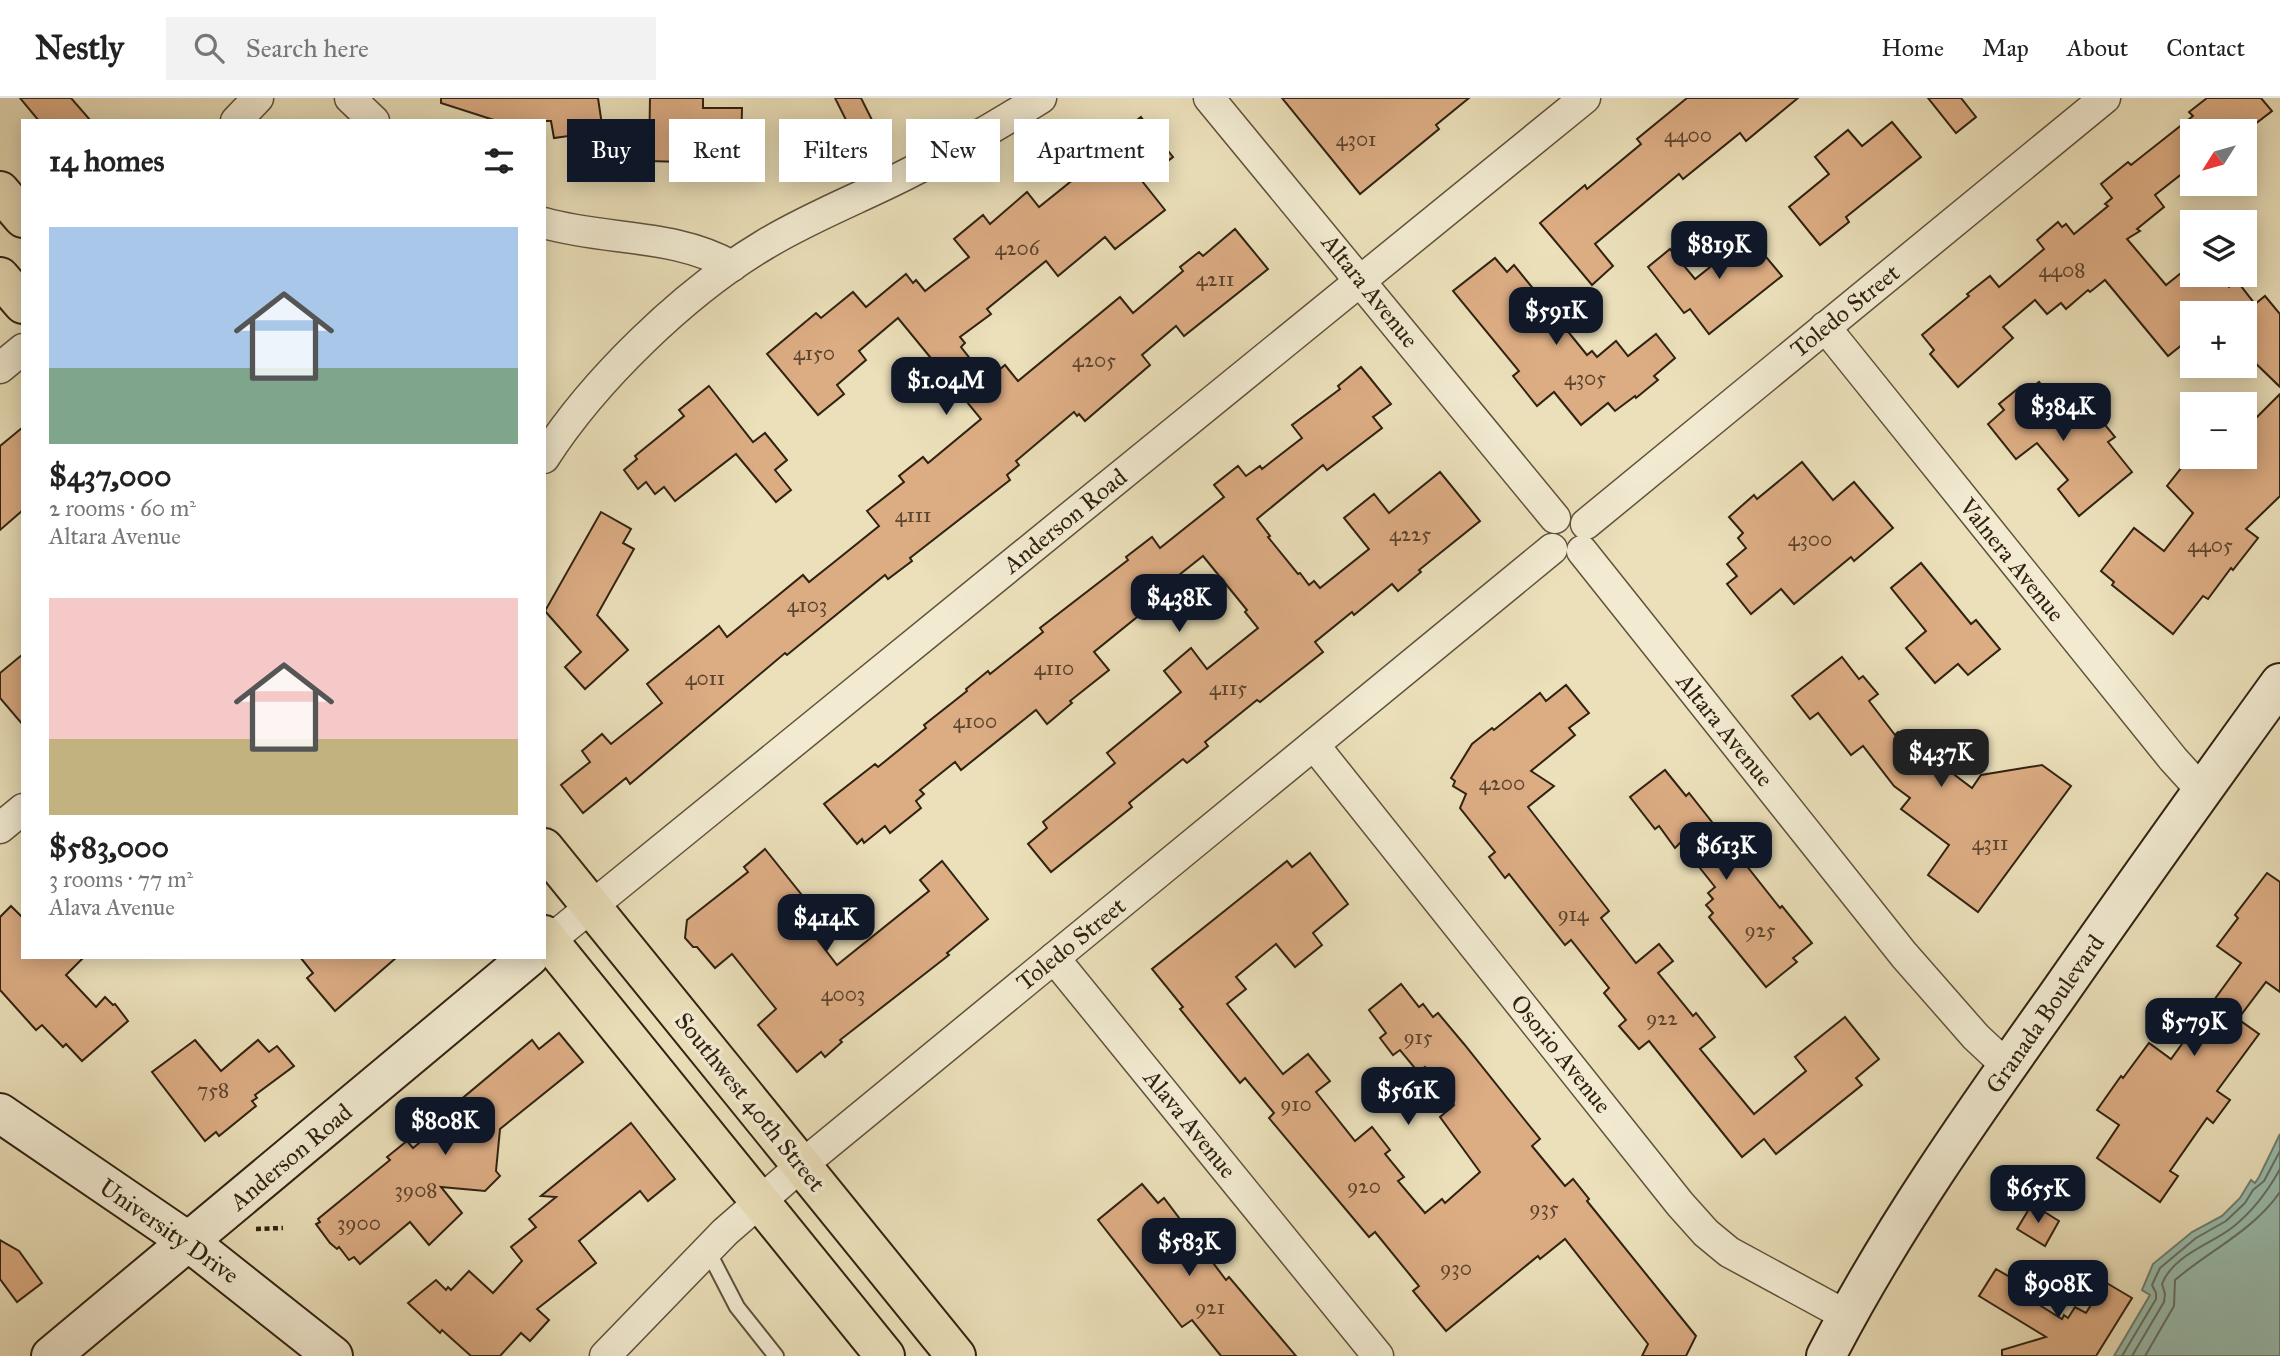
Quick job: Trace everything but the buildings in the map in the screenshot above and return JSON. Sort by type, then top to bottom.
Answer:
[{"type":"main road","points":[[0,191],[21,216]]},
{"type":"main road","points":[[0,277],[21,302]]},
{"type":"main road","name":"Southwest 40th Street","points":[[546,850],[956,1356]]},
{"type":"main road","points":[[546,950],[760,1201],[885,1356]]},
{"type":"street","points":[[238,119],[258,98]]},
{"type":"street","points":[[350,98],[372,119]]},
{"type":"street","points":[[546,455],[572,420],[627,357],[678,308],[732,265],[793,228],[909,173],[1041,98]]},
{"type":"street","name":"Altara Avenue","points":[[1209,98],[1555,518]]},
{"type":"street","name":"Anderson Road","points":[[546,942],[1586,98]]},
{"type":"street","name":"Toledo Street","points":[[1584,538],[1825,327],[2105,98]]},
{"type":"street","points":[[546,223],[582,232],[678,244],[732,265]]},
{"type":"street","name":"Valnera Avenue","points":[[1825,327],[2173,759],[2202,791]]},
{"type":"street","points":[[0,368],[21,351]]},
{"type":"street","points":[[1572,515],[1584,538],[1570,557],[1557,554],[1546,537],[1550,523],[1555,518],[1572,515]]},
{"type":"street","name":"Altara Avenue","points":[[1584,538],[1904,955],[1976,1037],[2007,1066]]},
{"type":"street","name":"Toledo Street","points":[[605,1356],[708,1251],[802,1165],[1552,549]]},
{"type":"street","name":"Granada Boulevard","points":[[1826,1356],[1900,1227],[2007,1066],[2280,683]]},
{"type":"street","name":"Osorio Avenue","points":[[1314,745],[1680,1204],[1706,1233],[1754,1267],[1847,1317]]},
{"type":"street","points":[[0,828],[21,811]]},
{"type":"street","name":"Alava Avenue","points":[[1054,958],[1378,1356]]},
{"type":"street","name":"Anderson Road","points":[[51,1356],[525,959]]},
{"type":"street","name":"University Drive","points":[[0,1113],[189,1242],[333,1356]]},
{"type":"lane","points":[[708,1251],[737,1307],[776,1356]]},
{"type":"water","points":[[2280,1134],[2280,1356],[2114,1356],[2150,1295],[2142,1290],[2153,1264],[2192,1232],[2222,1216],[2240,1198],[2251,1180],[2255,1183]]}]
